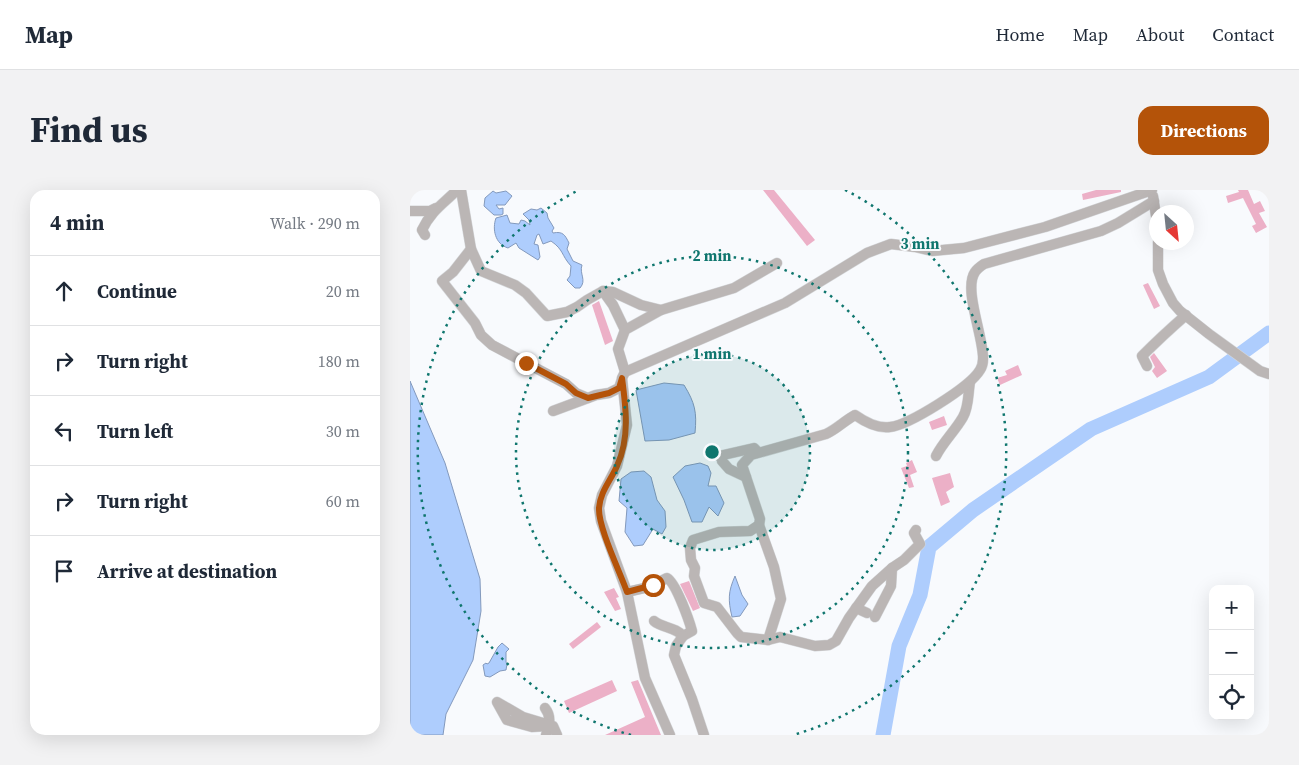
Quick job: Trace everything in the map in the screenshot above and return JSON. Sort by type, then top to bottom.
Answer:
[{"type":"street","points":[[425,235],[422,230],[427,220],[436,208],[457,190]]},
{"type":"street","points":[[461,190],[471,249],[481,271],[515,285],[526,293],[547,316],[567,312],[603,291],[613,292],[640,305],[661,310]]},
{"type":"street","points":[[553,411],[588,398],[609,393],[619,388],[624,375],[785,303],[867,253],[891,244],[932,251],[964,248],[1045,227],[1152,190],[1155,205]]},
{"type":"street","points":[[742,465],[751,455],[759,452],[836,430],[840,423],[855,415],[867,423],[888,428],[897,426],[927,411],[970,382],[981,369],[983,359],[973,304],[971,281],[975,272],[984,264],[1101,230],[1154,201]]},
{"type":"street","points":[[410,211],[430,211],[436,208]]},
{"type":"street","points":[[471,249],[454,272],[442,281],[475,323],[481,335],[492,346],[560,381],[576,393],[588,398]]},
{"type":"street","points":[[1158,250],[1158,270],[1173,303],[1186,316],[1264,372]]},
{"type":"street","points":[[624,330],[661,310],[734,288],[777,264]]},
{"type":"street","points":[[603,291],[613,305],[624,330],[618,349],[624,375],[627,425],[620,458],[602,495],[599,508],[601,522],[627,592],[645,678],[670,735]]},
{"type":"street","points":[[1147,366],[1142,356],[1150,350],[1153,343],[1162,338],[1186,316]]},
{"type":"street","points":[[936,456],[963,416],[967,405],[970,382]]},
{"type":"street","points":[[746,478],[729,469],[719,456],[754,448],[759,452]]},
{"type":"street","points":[[722,461],[742,465]]},
{"type":"street","points":[[742,465],[780,589],[780,599],[768,640]]},
{"type":"street","points":[[759,525],[750,531],[718,532],[693,540],[690,548],[690,560],[695,568],[694,576],[704,603],[717,607],[741,637],[768,640],[780,637],[815,646],[830,645],[836,641],[872,586],[904,560],[920,544],[914,533],[916,530]]},
{"type":"street","points":[[856,608],[871,615],[891,586],[892,568]]},
{"type":"street","points":[[627,592],[649,587],[667,578],[680,598],[692,631],[683,636],[676,646],[674,656],[692,699],[704,735]]},
{"type":"street","points":[[654,621],[662,627],[677,631],[683,636]]},
{"type":"street","points":[[755,638],[771,629]]},
{"type":"street","points":[[546,708],[549,713],[550,722],[547,730]]},
{"type":"street","points":[[547,730],[553,726],[557,735]]},
{"type":"water","points":[[493,191],[496,193],[506,191],[512,196],[505,205],[496,205],[499,209],[503,208],[503,214],[501,215],[494,215],[484,206],[485,198]]},
{"type":"water","points":[[541,208],[547,213],[554,228],[553,233],[561,233],[566,238],[569,243],[567,249],[573,261],[582,265],[583,282],[580,288],[575,288],[567,280],[570,276],[571,266],[558,247],[551,241],[543,244],[539,234],[534,244],[538,245],[540,257],[538,260],[519,248],[516,243],[508,248],[497,240],[494,227],[496,218],[507,215],[510,223],[519,224],[521,220],[530,225],[529,220],[523,214],[531,209],[537,210]]},
{"type":"water","points":[[410,381],[445,463],[480,579],[481,611],[473,660],[446,714],[443,735],[410,735]]},
{"type":"water","points":[[664,383],[684,385],[691,397],[694,408],[696,419],[695,433],[669,440],[645,441],[636,390]]},
{"type":"water","points":[[700,463],[708,466],[711,473],[708,486],[716,486],[724,503],[718,516],[709,507],[702,522],[692,522],[673,477],[685,466]]},
{"type":"water","points":[[644,471],[651,477],[657,500],[665,511],[666,527],[662,534],[653,529],[643,545],[634,546],[625,532],[627,508],[619,501],[621,479],[631,472]]},
{"type":"water","points":[[735,576],[742,595],[748,604],[740,616],[732,617],[729,596]]},
{"type":"water","points":[[502,643],[509,649],[506,652],[506,670],[490,677],[485,676],[483,665],[489,663]]},
{"type":"building","points":[[763,190],[774,190],[815,240],[807,246]]},
{"type":"building","points":[[1096,190],[1121,190],[1121,192],[1083,200],[1082,194]]},
{"type":"building","points":[[1238,190],[1248,190],[1254,204],[1260,201],[1265,211],[1259,213],[1267,227],[1256,233],[1252,226],[1256,224],[1243,198],[1228,203],[1226,196],[1239,192]]},
{"type":"building","points":[[1148,283],[1160,306],[1154,309],[1143,285]]},
{"type":"building","points":[[599,301],[613,341],[605,345],[592,305]]},
{"type":"building","points":[[1154,353],[1167,371],[1157,378],[1152,371],[1155,367],[1150,357]]},
{"type":"building","points":[[1018,365],[1022,375],[1000,385],[997,378],[1007,375],[1005,371]]},
{"type":"building","points":[[944,416],[947,425],[932,430],[929,422]]},
{"type":"building","points":[[912,460],[917,472],[910,475],[914,487],[909,488],[901,468],[907,466],[906,463]]},
{"type":"building","points":[[950,473],[954,487],[946,492],[950,502],[941,506],[932,478]]},
{"type":"building","points":[[689,581],[700,608],[693,611],[680,584]]},
{"type":"building","points":[[614,588],[619,597],[616,598],[621,609],[615,611],[604,592]]},
{"type":"building","points":[[597,622],[601,627],[573,649],[569,644]]},
{"type":"building","points":[[612,680],[617,691],[569,713],[564,701]]},
{"type":"building","points":[[638,680],[661,735],[605,735],[645,717],[631,682]]},
{"type":"waterway","points":[[883,735],[899,646],[920,595],[929,547],[973,510],[1091,429],[1209,377],[1269,333]]},
{"type":"route","points":[[526,363],[566,384],[576,393],[588,398],[609,393],[619,388],[622,378],[627,425],[618,466],[602,495],[599,508],[601,522],[627,592],[653,585]]}]
